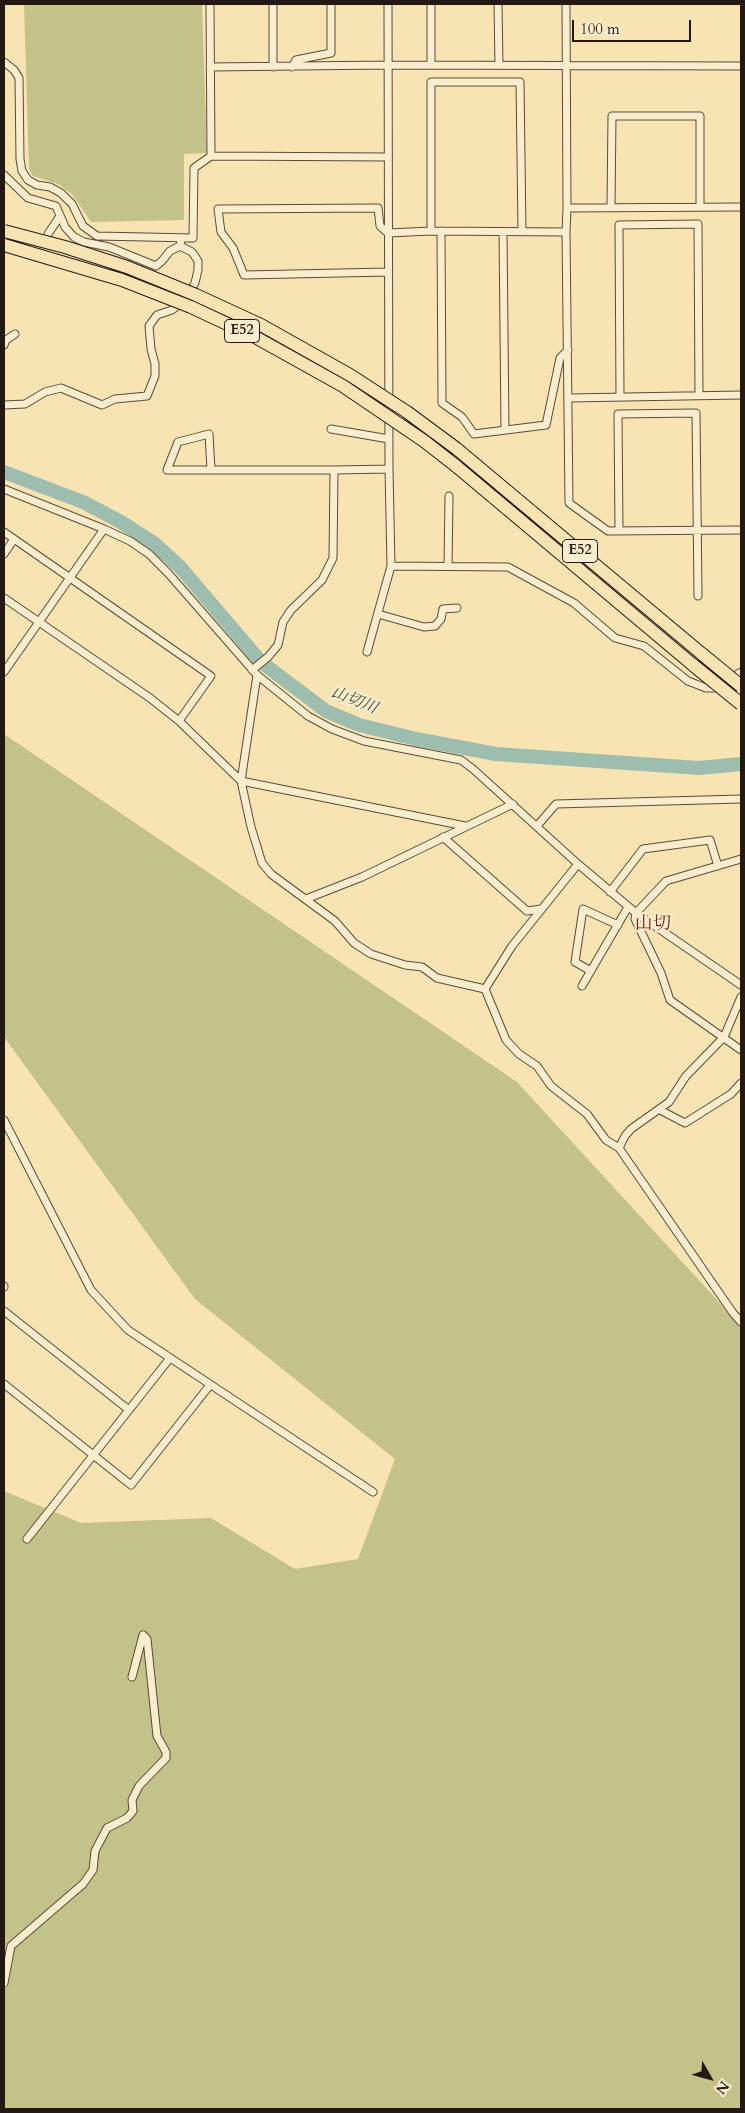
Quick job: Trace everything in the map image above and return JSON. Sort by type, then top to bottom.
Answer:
[{"type":"highway","name":"E52","points":[[4,231],[65,247],[127,267],[196,295],[261,325],[350,375],[407,412],[457,449],[741,686]]},
{"type":"highway","name":"E52","points":[[4,245],[122,280],[191,307],[254,337],[343,386],[424,441],[456,466],[741,704]]},
{"type":"street","points":[[210,4],[211,156]]},
{"type":"street","points":[[273,4],[273,67]]},
{"type":"street","points":[[292,67],[296,60],[331,54],[331,4]]},
{"type":"street","points":[[367,652],[391,566],[388,439],[388,4]]},
{"type":"street","points":[[431,4],[431,65]]},
{"type":"street","points":[[498,4],[499,65]]},
{"type":"street","points":[[566,4],[569,503],[608,531],[741,530]]},
{"type":"street","points":[[4,62],[14,70],[19,78],[20,159],[22,171],[28,180],[61,193],[72,204],[83,226],[97,236],[193,238],[194,168],[211,156],[388,157]]},
{"type":"street","points":[[210,67],[387,65],[741,66]]},
{"type":"street","points":[[431,231],[431,82],[520,82],[522,232]]},
{"type":"street","points":[[611,207],[612,116],[700,116],[700,207]]},
{"type":"street","points":[[4,176],[28,198],[56,206],[60,216],[74,237],[84,242],[109,248],[156,266],[170,251],[180,246]]},
{"type":"street","points":[[567,208],[741,207]]},
{"type":"street","points":[[388,272],[244,275],[233,248],[221,232],[218,209],[378,208],[380,226],[388,233],[431,231],[566,232]]},
{"type":"street","points":[[48,234],[60,216]]},
{"type":"street","points":[[620,397],[619,225],[698,224],[699,395]]},
{"type":"street","points":[[441,231],[442,403],[462,417],[474,434],[546,425],[560,358],[568,350]]},
{"type":"street","points":[[503,232],[505,430]]},
{"type":"street","points":[[180,246],[181,238]]},
{"type":"street","points":[[4,405],[25,404],[46,392],[61,388],[102,405],[115,399],[147,396],[155,376],[149,326],[157,315],[172,310],[184,301],[195,282],[198,270],[198,261],[192,252],[180,246]]},
{"type":"street","points":[[4,345],[6,340],[15,334]]},
{"type":"street","points":[[569,398],[741,395]]},
{"type":"street","points":[[619,531],[618,414],[696,413],[698,596]]},
{"type":"street","points":[[331,429],[388,439]]},
{"type":"street","points":[[211,470],[209,434],[178,442],[166,470],[211,470],[334,470],[389,469]]},
{"type":"street","points":[[334,470],[333,558],[322,580],[291,610],[283,622],[278,645],[256,670],[241,780],[251,827],[262,863],[271,874],[335,921],[354,943],[371,954],[405,966],[422,967],[437,978],[485,989]]},
{"type":"street","points":[[4,489],[104,529],[130,541],[150,554],[256,670],[289,702],[332,729],[364,741],[461,760],[474,769],[628,907],[741,985]]},
{"type":"street","points":[[448,496],[448,566]]},
{"type":"street","points":[[4,672],[104,529]]},
{"type":"street","points":[[4,532],[211,676],[179,722]]},
{"type":"street","points":[[4,554],[14,539]]},
{"type":"street","points":[[391,566],[508,567],[574,603],[615,638],[644,646],[688,681],[706,688],[716,688],[741,672]]},
{"type":"street","points":[[4,598],[150,698],[179,722],[241,780],[465,826]]},
{"type":"street","points":[[378,614],[424,627],[435,626],[441,619],[443,609],[457,608]]},
{"type":"street","points":[[537,826],[556,804],[741,799]]},
{"type":"street","points":[[306,899],[362,877],[513,804]]},
{"type":"street","points":[[443,837],[526,911],[541,909]]},
{"type":"street","points":[[610,892],[643,849],[710,840],[718,866]]},
{"type":"street","points":[[741,859],[666,881],[636,913],[634,919],[661,973],[670,1000],[741,1050]]},
{"type":"street","points":[[485,989],[512,946],[578,864]]},
{"type":"street","points":[[582,986],[628,907]]},
{"type":"street","points":[[591,971],[575,962],[583,909],[618,925]]},
{"type":"street","points":[[485,989],[506,1040],[519,1054],[537,1066],[551,1086],[587,1114],[606,1140],[619,1148],[733,1314],[741,1322]]},
{"type":"street","points":[[619,1148],[625,1136],[632,1129],[669,1102],[686,1076],[724,1037],[741,997]]},
{"type":"street","points":[[660,1110],[685,1123],[731,1094],[741,1083]]},
{"type":"street","points":[[4,1120],[91,1290],[128,1330],[373,1492]]},
{"type":"street","points":[[4,1311],[129,1410]]},
{"type":"street","points":[[27,1539],[170,1358]]},
{"type":"street","points":[[4,1384],[131,1485],[210,1385]]},
{"type":"street","points":[[4,1983],[12,1946],[82,1884],[93,1870],[95,1851],[107,1828],[127,1818],[133,1811],[132,1800],[139,1786],[166,1758],[166,1752],[157,1736],[148,1639],[143,1635],[132,1677]]},
{"type":"shaded area","points":[[24,4],[202,4],[207,153],[184,154],[184,220],[91,222],[72,194],[58,184],[33,176],[29,169]]},
{"type":"shaded area","points":[[4,734],[517,1082],[741,1326],[741,2109],[4,2109],[4,1491],[81,1523],[211,1518],[295,1569],[358,1559],[395,1459],[195,1299],[4,1037]]},
{"type":"waterway","name":"山切川","points":[[4,472],[83,502],[121,522],[155,544],[180,567],[261,662],[326,711],[359,725],[416,739],[496,754],[699,768],[741,764]]},
{"type":"district","name":"山切","points":[[653,925]]}]
